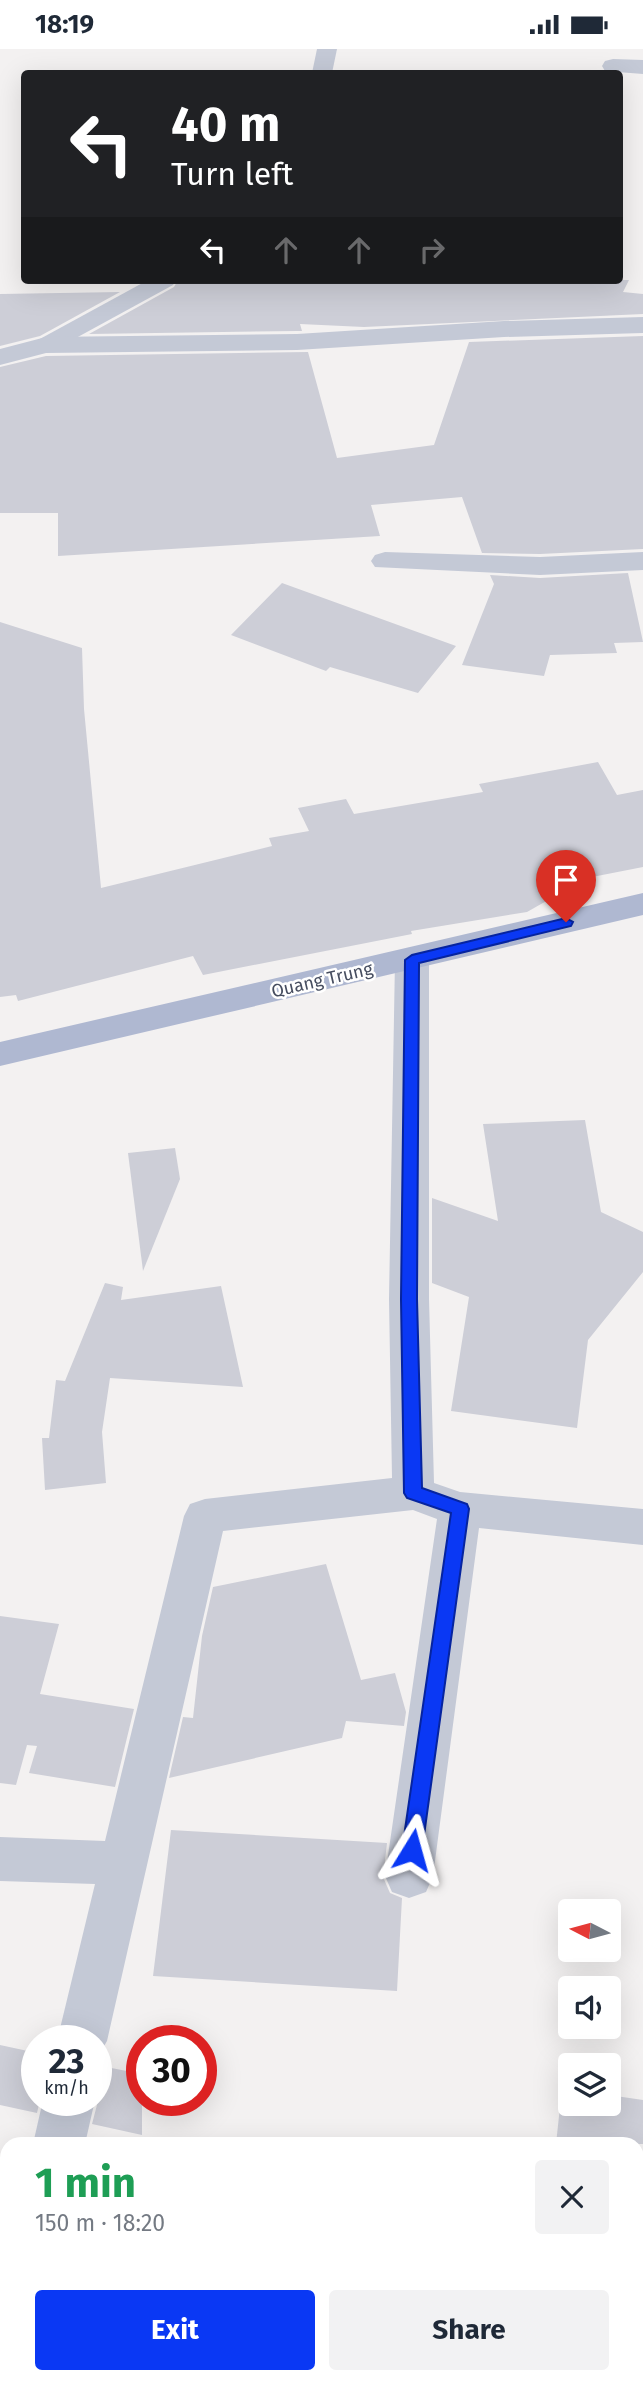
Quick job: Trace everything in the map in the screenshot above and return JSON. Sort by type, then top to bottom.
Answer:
[{"type":"main road","name":"Quang Trung","points":[[0,1054],[643,904]]},
{"type":"street","points":[[613,66],[643,67]]},
{"type":"street","points":[[0,357],[46,345],[297,342],[504,329],[643,324]]},
{"type":"street","points":[[385,561],[540,566],[643,561]]},
{"type":"street","points":[[412,960],[409,1299],[413,1493]]},
{"type":"street","points":[[86,2025],[121,1863],[205,1516],[413,1493],[460,1509],[643,1527]]},
{"type":"street","points":[[409,1876],[460,1509]]},
{"type":"street","points":[[0,1859],[121,1863]]},
{"type":"street","points":[[61,2137],[65,2116]]},
{"type":"lane","points":[[323,70],[327,49]]},
{"type":"lane","points":[[46,345],[158,284]]},
{"type":"building","points":[[623,280],[629,280],[623,292],[643,294],[643,314],[364,327],[300,324],[302,331],[89,334],[176,284],[623,284]]},
{"type":"building","points":[[120,292],[40,336],[0,346],[0,294]]},
{"type":"building","points":[[643,336],[643,549],[540,554],[482,553],[462,497],[371,505],[380,536],[58,556],[58,513],[0,513],[0,367],[46,356],[308,352],[337,458],[434,445],[469,342]]},
{"type":"building","points":[[628,573],[643,642],[614,643],[617,653],[550,655],[544,676],[462,665],[494,584],[490,575],[540,578]]},
{"type":"building","points":[[282,583],[456,646],[418,693],[330,667],[326,671],[231,635]]},
{"type":"building","points":[[0,622],[82,648],[84,709],[101,888],[272,846],[269,838],[309,831],[298,808],[346,799],[354,814],[483,792],[479,784],[598,762],[617,795],[643,790],[643,867],[587,878],[527,912],[411,931],[412,934],[203,975],[193,956],[18,1001],[16,995],[0,997]]},
{"type":"building","points":[[585,1120],[601,1212],[643,1232],[643,1272],[588,1340],[577,1428],[451,1411],[469,1297],[432,1283],[432,1198],[498,1221],[483,1124]]},
{"type":"building","points":[[175,1148],[180,1179],[143,1271],[128,1153]]},
{"type":"building","points":[[105,1283],[123,1287],[121,1300],[221,1286],[243,1387],[110,1378],[102,1432],[106,1483],[45,1490],[42,1438],[49,1438],[56,1380],[65,1381]]},
{"type":"building","points":[[326,1564],[361,1680],[395,1673],[406,1712],[404,1726],[346,1721],[342,1738],[169,1778],[183,1717],[193,1718],[202,1636],[213,1587]]},
{"type":"building","points":[[0,1616],[59,1624],[40,1694],[134,1709],[115,1787],[29,1773],[37,1746],[27,1745],[16,1785],[0,1783]]},
{"type":"building","points":[[171,1830],[387,1843],[383,1877],[390,1893],[402,1898],[397,1991],[153,1976]]},
{"type":"building","points":[[0,2045],[21,2050],[21,2110],[0,2105]]},
{"type":"building","points":[[112,2068],[126,2071],[126,2116],[142,2116],[142,2135],[92,2124],[94,2116],[112,2116]]},
{"type":"building","points":[[621,2097],[643,2100],[643,2137],[557,2137],[559,2116],[621,2116]]},
{"type":"route","points":[[412,1850],[460,1509],[413,1493],[409,1299],[412,960],[566,922]]}]
